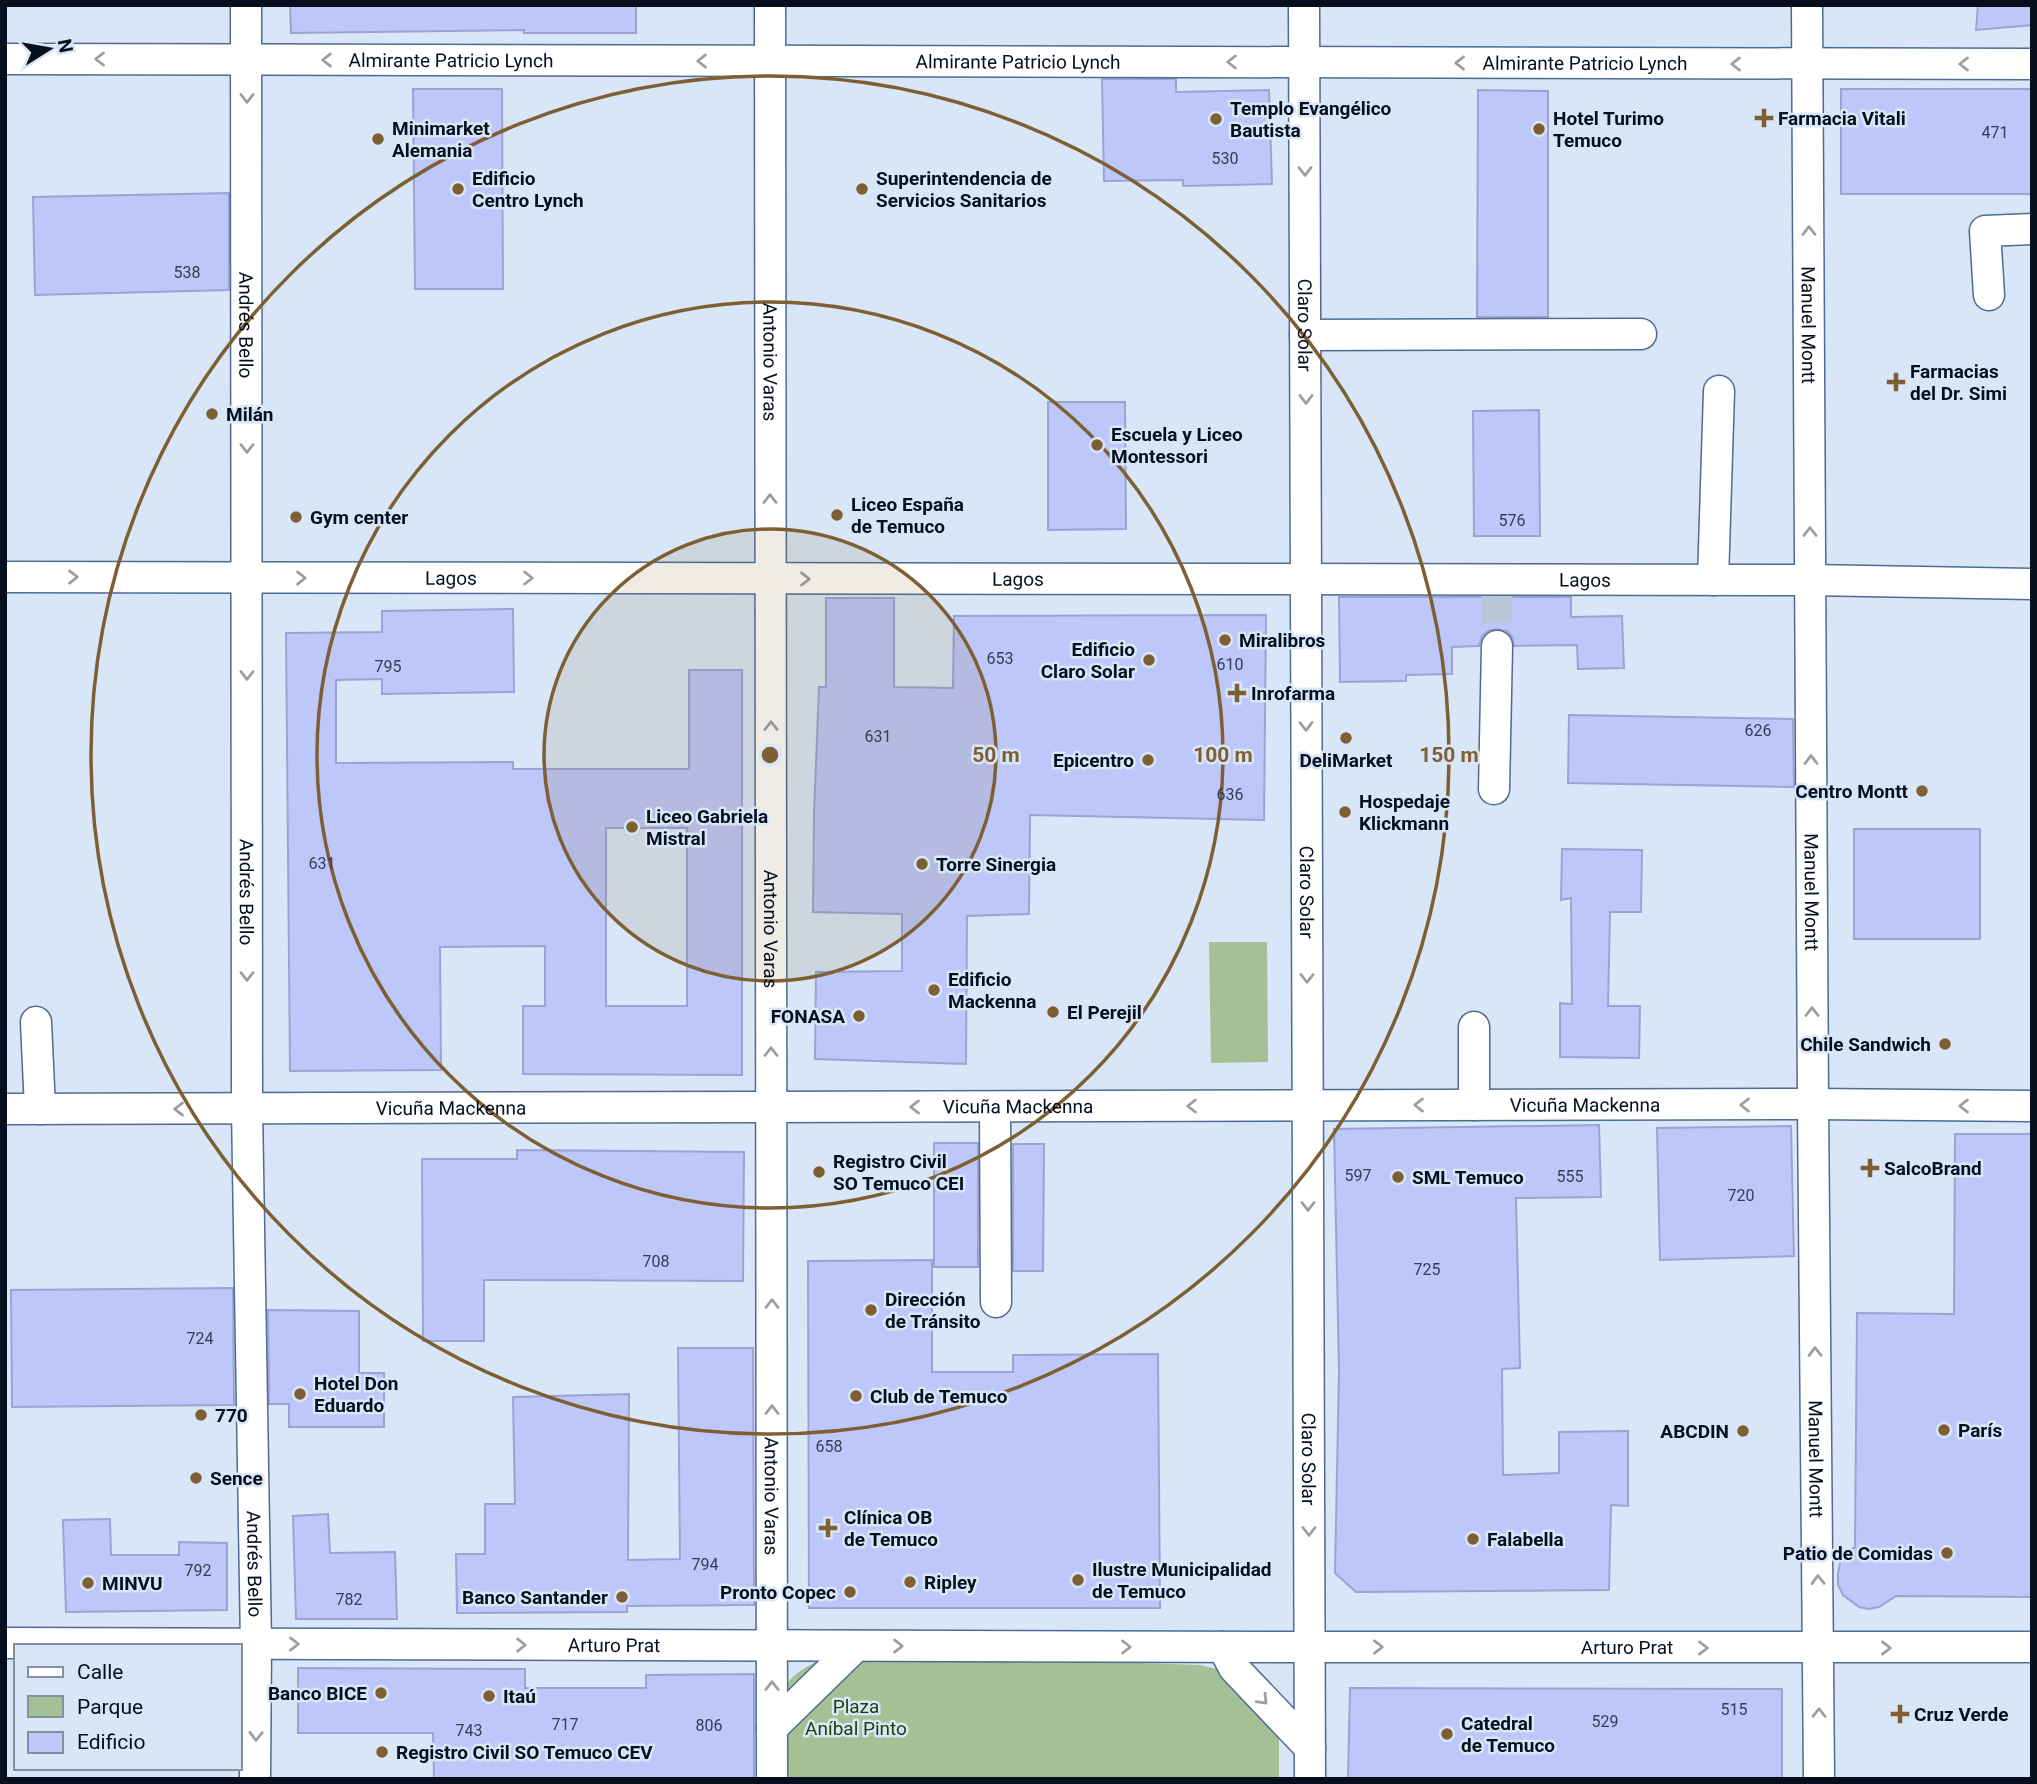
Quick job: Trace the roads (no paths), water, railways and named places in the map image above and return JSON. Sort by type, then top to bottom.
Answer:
[{"type":"street","name":"Andrés Bello","points":[[246,5],[247,1108],[256,1644],[255,1779]]},
{"type":"street","name":"Antonio Varas","points":[[769,5],[772,1779]]},
{"type":"street","name":"Claro Solar","points":[[1304,5],[1310,1779]]},
{"type":"street","name":"Manuel Montt","points":[[1808,5],[1819,1779]]},
{"type":"street","name":"Almirante Patricio Lynch","points":[[5,59],[2032,64]]},
{"type":"street","points":[[1989,295],[1985,231],[2032,229]]},
{"type":"street","points":[[1306,335],[1641,334]]},
{"type":"street","points":[[1713,580],[1719,391]]},
{"type":"street","name":"Lagos","points":[[5,577],[1306,579],[1497,586],[1713,580],[2032,584]]},
{"type":"street","points":[[1494,789],[1497,646]]},
{"type":"street","points":[[36,1022],[40,1109]]},
{"type":"street","points":[[1474,1027],[1474,1105]]},
{"type":"street","name":"Vicuña Mackenna","points":[[5,1109],[1813,1104],[2032,1106]]},
{"type":"street","points":[[995,1107],[996,1302]]},
{"type":"street","name":"Arturo Prat","points":[[5,1643],[2032,1647]]},
{"type":"street","points":[[772,1728],[856,1646]]},
{"type":"street","points":[[1223,1647],[1234,1668],[1310,1748]]},
{"type":"tunnel","points":[[1497,593],[1497,646]]},
{"type":"place","name":"Farmacia Vitali","points":[[1764,118]]},
{"type":"place","name":"Templo Evangélico Bautista","points":[[1216,119]]},
{"type":"place","name":"Hotel Turimo Temuco","points":[[1539,129]]},
{"type":"place","name":"Minimarket Alemania","points":[[378,139]]},
{"type":"place","name":"Edificio Centro Lynch","points":[[458,189]]},
{"type":"place","name":"Superintendencia de Servicios Sanitarios","points":[[862,189]]},
{"type":"place","name":"Farmacias del Dr. Simi","points":[[1896,382]]},
{"type":"place","name":"Milán","points":[[212,414]]},
{"type":"place","name":"Escuela y Liceo Montessori","points":[[1097,445]]},
{"type":"place","name":"Liceo España de Temuco","points":[[837,515]]},
{"type":"place","name":"Gym center","points":[[296,517]]},
{"type":"place","name":"Miralibros","points":[[1225,640]]},
{"type":"place","name":"Edificio Claro Solar","points":[[1149,660]]},
{"type":"place","name":"Inrofarma","points":[[1237,693]]},
{"type":"place","name":"DeliMarket","points":[[1346,738]]},
{"type":"place","name":"Epicentro","points":[[1148,760]]},
{"type":"place","name":"Centro Montt","points":[[1922,791]]},
{"type":"place","name":"Hospedaje Klickmann","points":[[1345,812]]},
{"type":"place","name":"Liceo Gabriela Mistral","points":[[632,827]]},
{"type":"place","name":"Torre Sinergia","points":[[922,864]]},
{"type":"place","name":"Edificio Mackenna","points":[[934,990]]},
{"type":"place","name":"El Perejil","points":[[1053,1012]]},
{"type":"place","name":"FONASA","points":[[859,1016]]},
{"type":"place","name":"Chile Sandwich","points":[[1945,1044]]},
{"type":"place","name":"SalcoBrand","points":[[1870,1168]]},
{"type":"place","name":"Registro Civil SO Temuco CEI","points":[[819,1172]]},
{"type":"place","name":"SML Temuco","points":[[1398,1177]]},
{"type":"place","name":"Dirección de Tránsito","points":[[871,1310]]},
{"type":"place","name":"Hotel Don Eduardo","points":[[300,1394]]},
{"type":"place","name":"Club de Temuco","points":[[856,1396]]},
{"type":"place","name":"770","points":[[201,1415]]},
{"type":"place","name":"París","points":[[1944,1430]]},
{"type":"place","name":"ABCDIN","points":[[1743,1431]]},
{"type":"place","name":"Sence","points":[[196,1478]]},
{"type":"place","name":"Clínica OB de Temuco","points":[[828,1528]]},
{"type":"place","name":"Falabella","points":[[1473,1539]]},
{"type":"place","name":"Patio de Comidas","points":[[1947,1553]]},
{"type":"place","name":"Ilustre Municipalidad de Temuco","points":[[1078,1580]]},
{"type":"place","name":"Ripley","points":[[910,1582]]},
{"type":"place","name":"MINVU","points":[[88,1583]]},
{"type":"place","name":"Pronto Copec","points":[[850,1592]]},
{"type":"place","name":"Banco Santander","points":[[622,1597]]},
{"type":"place","name":"Banco BICE","points":[[381,1693]]},
{"type":"place","name":"Itaú","points":[[489,1696]]},
{"type":"place","name":"Cruz Verde","points":[[1900,1714]]},
{"type":"place","name":"Catedral de Temuco","points":[[1447,1734]]},
{"type":"place","name":"Registro Civil SO Temuco CEV","points":[[382,1752]]},
{"type":"park label","name":"Plaza Aníbal Pinto","points":[[856,1717]]}]
